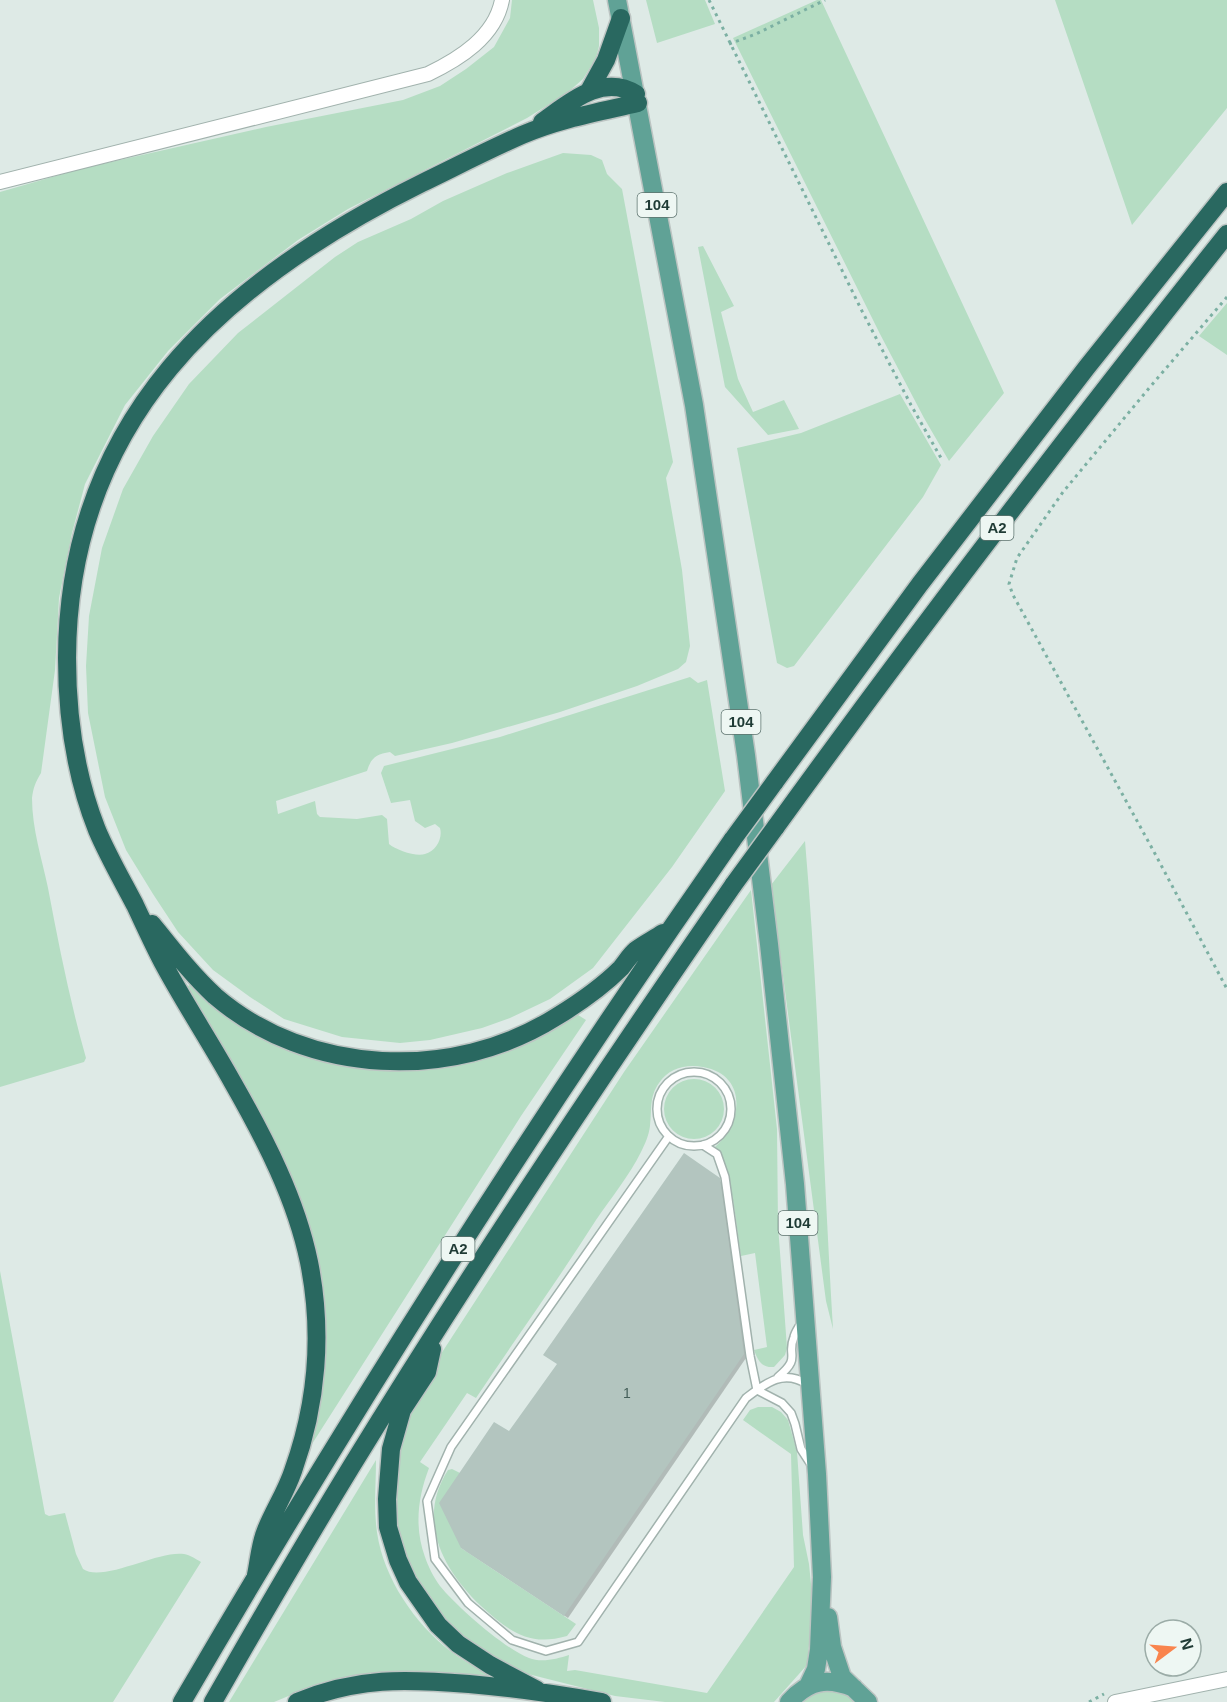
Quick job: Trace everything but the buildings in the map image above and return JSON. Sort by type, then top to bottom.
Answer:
[{"type":"highway","points":[[589,91],[606,60],[619,9]]},
{"type":"highway","points":[[256,1575],[264,1534],[292,1473],[306,1428],[316,1377],[316,1318],[309,1261],[293,1207],[271,1155],[217,1054],[162,962],[96,828],[84,790],[69,710],[67,623],[73,580],[86,521],[107,467],[134,416],[190,343],[231,304],[311,244],[362,215],[525,134],[637,99],[628,89],[617,87],[604,87],[589,91],[525,134]]},
{"type":"highway","name":"A2","points":[[182,1702],[256,1575],[418,1311],[546,1113],[671,928],[733,839],[934,565],[1086,367],[1227,192]]},
{"type":"highway","name":"A2","points":[[213,1702],[352,1465],[571,1124],[734,884],[917,633],[1092,403],[1227,234]]},
{"type":"highway","points":[[132,900],[177,956],[207,988],[245,1017],[271,1032],[303,1045],[336,1055],[380,1062],[431,1060],[482,1049],[517,1037],[555,1018],[594,991],[621,968],[636,951],[671,928]]},
{"type":"highway","points":[[435,1335],[427,1372],[402,1410],[391,1449],[387,1489],[388,1527],[398,1560],[408,1582],[438,1625],[458,1644],[490,1665],[537,1690]]},
{"type":"highway","points":[[297,1702],[343,1687],[379,1680],[412,1679],[537,1690],[602,1702]]},
{"type":"main road","name":"104","points":[[619,9],[694,405],[746,755],[790,1130],[806,1316],[822,1577],[819,1650],[816,1669],[808,1686]]},
{"type":"main road","name":"104","points":[[822,1577],[832,1647],[837,1665],[842,1677],[868,1702]]},
{"type":"main road","points":[[789,1702],[808,1686],[823,1681],[839,1682],[854,1688]]},
{"type":"street","points":[[0,182],[428,74],[456,61],[481,39],[500,10],[502,0]]},
{"type":"street","points":[[1115,1702],[1227,1679]]},
{"type":"lane","points":[[691,1072],[714,1077],[723,1085],[729,1096],[731,1108],[724,1132],[715,1140],[703,1145],[685,1144],[669,1136],[658,1115],[658,1103],[669,1082],[691,1072]]},
{"type":"lane","points":[[669,1136],[451,1447],[427,1501],[435,1559],[468,1603],[512,1640],[546,1651],[578,1642],[746,1398],[789,1369],[793,1358],[793,1338],[806,1316]]},
{"type":"lane","points":[[703,1145],[717,1154],[725,1177],[750,1356],[757,1390]]},
{"type":"lane","points":[[778,1377],[794,1378],[811,1386]]},
{"type":"lane","points":[[757,1390],[782,1402],[791,1413],[801,1449],[817,1474]]},
{"type":"path","points":[[709,0],[900,384],[941,458]]},
{"type":"path","points":[[729,44],[756,34],[825,0]]},
{"type":"path","points":[[1227,297],[1063,492],[1017,558],[1009,584],[1227,989]]},
{"type":"green space","points":[[512,0],[593,0],[599,28],[599,46],[596,58],[583,79],[567,93],[527,118],[348,209],[298,240],[220,299],[168,351],[125,405],[85,484],[59,598],[55,670],[41,773],[32,798],[38,844],[70,995],[86,1058],[84,1062],[0,1087],[0,192],[80,169],[266,127],[403,100],[440,86],[494,47],[510,18]]},
{"type":"green space","points":[[646,0],[705,0],[715,24],[657,43]]},
{"type":"green space","points":[[821,0],[1004,393],[949,461],[880,334],[733,38]]},
{"type":"green space","points":[[1055,0],[1227,0],[1227,108],[1132,225]]},
{"type":"green space","points":[[563,153],[591,155],[602,160],[607,174],[622,189],[673,462],[666,478],[682,570],[690,646],[686,662],[678,669],[637,686],[560,712],[452,743],[395,756],[390,752],[381,754],[372,760],[367,771],[276,801],[278,814],[315,801],[317,814],[320,817],[357,819],[382,815],[387,819],[389,844],[406,852],[417,855],[425,854],[438,844],[440,828],[435,824],[425,828],[415,821],[410,800],[391,803],[381,773],[384,766],[500,737],[690,677],[698,683],[707,680],[725,791],[672,867],[593,968],[550,999],[482,1028],[430,1040],[400,1043],[342,1037],[284,1019],[213,970],[178,932],[126,850],[105,797],[88,713],[86,666],[89,616],[102,548],[123,489],[153,436],[189,384],[238,333],[335,257],[358,242],[507,173]]},
{"type":"green space","points":[[703,246],[734,306],[721,312],[738,379],[753,412],[784,400],[799,429],[768,435],[725,387],[698,247]]},
{"type":"green space","points":[[1227,303],[1227,355],[1199,336]]},
{"type":"green space","points":[[900,394],[941,465],[923,497],[794,666],[787,668],[777,663],[737,448],[801,433]]},
{"type":"green space","points":[[805,841],[814,963],[833,1329],[826,1301],[771,885]]},
{"type":"green space","points":[[751,890],[777,1129],[778,1225],[787,1348],[785,1355],[774,1367],[770,1367],[761,1363],[754,1350],[767,1347],[755,1253],[741,1256],[730,1184],[721,1157],[715,1147],[731,1126],[736,1101],[734,1090],[728,1080],[718,1072],[697,1066],[678,1068],[663,1078],[656,1088],[652,1099],[648,1136],[625,1178],[476,1398],[467,1393],[420,1462],[429,1468],[422,1490],[419,1512],[419,1535],[426,1561],[440,1586],[481,1626],[507,1646],[529,1658],[544,1660],[569,1655],[567,1671],[575,1670],[707,1693],[794,1567],[791,1454],[743,1420],[750,1410],[758,1407],[772,1407],[788,1420],[797,1452],[803,1535],[813,1604],[807,1665],[774,1702],[665,1702],[615,1696],[528,1674],[477,1649],[458,1636],[418,1587],[396,1541],[392,1492],[405,1418],[439,1357],[624,1072]]},
{"type":"green space","points":[[189,985],[228,1017],[270,1041],[322,1061],[374,1070],[427,1069],[482,1059],[532,1041],[554,1029],[575,1013],[586,1020],[521,1116],[312,1444],[309,1443],[312,1251],[187,988]]},
{"type":"green space","points":[[694,1079],[711,1084],[719,1092],[724,1109],[719,1126],[711,1134],[694,1139],[677,1134],[669,1126],[664,1109],[669,1092],[677,1084]]},
{"type":"green space","points":[[0,1271],[45,1514],[49,1516],[65,1513],[76,1554],[83,1569],[92,1572],[104,1572],[173,1554],[193,1557],[201,1562],[113,1702],[0,1702]]},
{"type":"green space","points":[[376,1460],[375,1500],[379,1542],[383,1559],[398,1591],[408,1607],[431,1634],[457,1656],[486,1671],[490,1675],[489,1678],[346,1678],[320,1683],[274,1702],[229,1702]]},
{"type":"green space","points":[[452,1469],[460,1473],[461,1548],[576,1624],[567,1636],[553,1639],[530,1638],[510,1629],[481,1606],[455,1577],[438,1543],[434,1526],[434,1507],[439,1489],[448,1470]]},
{"type":"green space","points":[[816,1690],[844,1691],[859,1702],[799,1702]]}]
